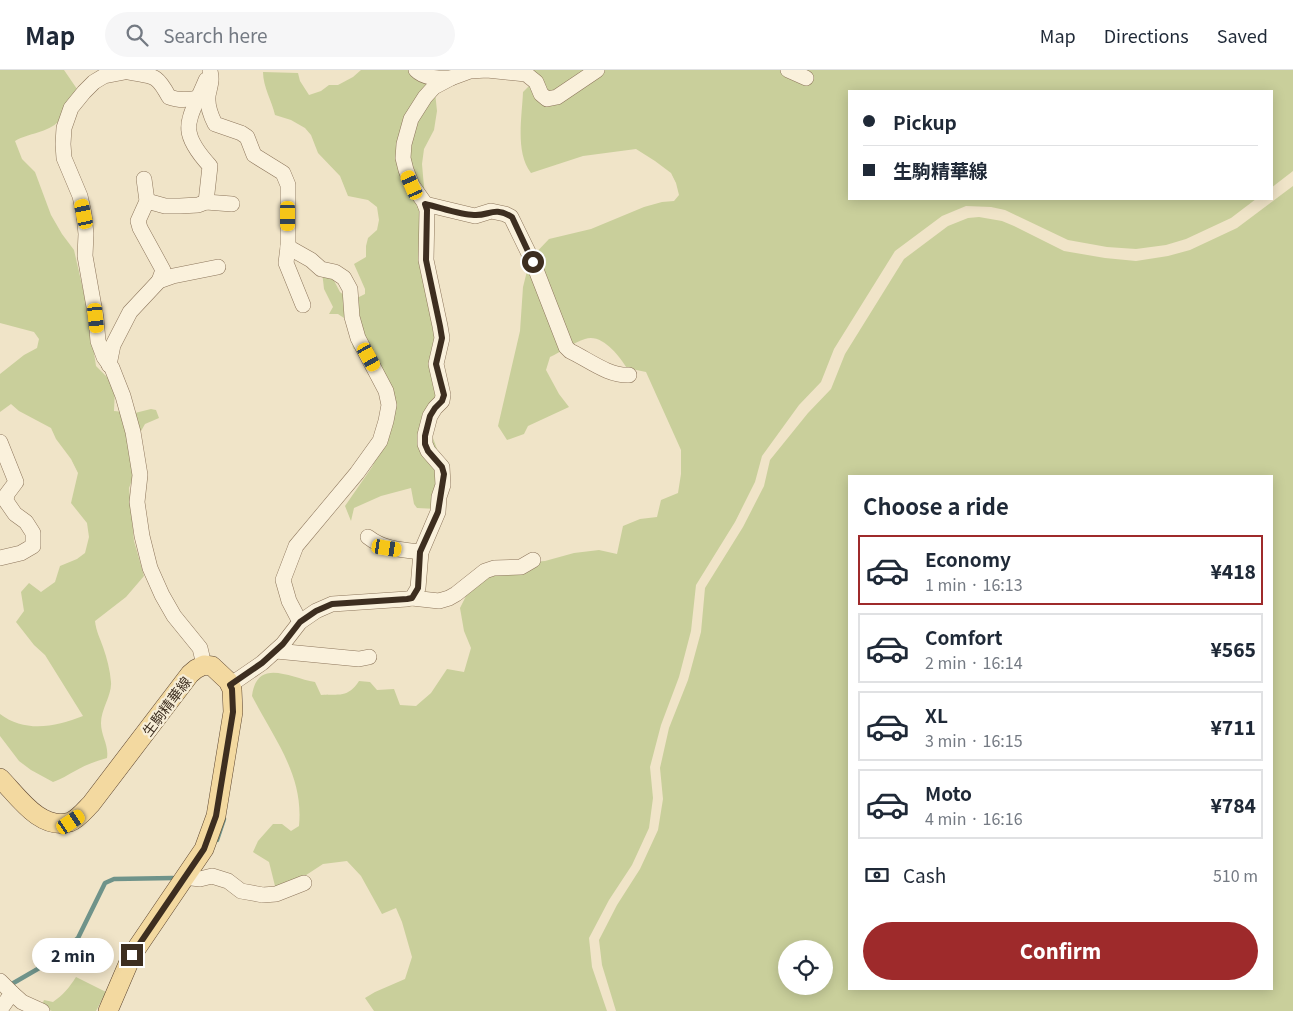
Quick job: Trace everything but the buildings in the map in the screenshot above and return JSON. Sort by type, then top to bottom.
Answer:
[{"type":"main road","name":"生駒精華線","points":[[0,778],[42,819],[58,824],[71,822],[92,804],[190,674],[204,665],[212,666],[230,685]]},
{"type":"main road","points":[[108,1011],[132,955],[204,849],[216,816],[233,712],[232,689],[230,685]]},
{"type":"street","points":[[206,202],[210,166],[194,147],[189,136],[188,125],[210,70]]},
{"type":"street","points":[[210,70],[212,80],[208,93],[210,114],[215,124],[247,137],[254,155],[284,173],[288,185],[288,247],[286,263],[303,305]]},
{"type":"street","points":[[416,70],[420,74],[433,77],[452,78]]},
{"type":"street","points":[[412,598],[418,588],[420,552],[438,512],[444,474],[442,467],[428,451],[425,444],[430,416],[442,401],[444,395],[436,364],[442,338],[426,260],[427,210],[412,185],[403,158],[404,144],[415,110],[434,87],[470,71],[488,70],[526,74],[536,82],[541,94],[547,99],[557,97],[597,70]]},
{"type":"street","points":[[788,70],[806,78]]},
{"type":"street","points":[[198,98],[176,100],[169,97],[161,82],[154,77],[132,71],[104,76],[94,82],[71,108],[64,128],[62,144],[64,158],[80,196],[84,214],[86,234],[85,256],[96,318],[98,341],[123,396],[133,432],[140,476],[137,502],[142,536],[150,568],[174,616],[200,648],[204,665]]},
{"type":"street","points":[[110,365],[113,345],[130,312],[140,299],[152,290],[159,281],[163,270],[138,221],[147,201],[144,179]]},
{"type":"street","points":[[147,201],[165,206],[198,205],[206,202],[232,204]]},
{"type":"street","points":[[425,204],[475,216],[491,211],[512,217],[533,262],[566,347],[608,372],[620,375],[629,374]]},
{"type":"street","points":[[288,247],[311,260],[321,269],[335,272],[344,278],[350,289],[352,317],[358,338],[386,391],[389,405],[380,441],[357,473],[296,546],[283,580],[289,602],[300,622]]},
{"type":"street","points":[[159,281],[173,276],[218,267]]},
{"type":"street","points":[[0,442],[16,482],[7,494],[6,502],[15,514],[26,522],[33,533],[33,546],[21,554],[0,558]]},
{"type":"street","points":[[368,537],[387,548],[420,552]]},
{"type":"street","points":[[230,685],[276,651],[300,622],[316,611],[332,604],[368,603],[412,598],[439,601],[456,594],[485,571],[494,568],[521,567],[533,560]]},
{"type":"street","points":[[276,651],[359,659],[369,657]]},
{"type":"street","points":[[184,876],[200,879],[212,876],[228,881],[241,891],[263,895],[276,894],[304,883]]},
{"type":"street","points":[[0,981],[22,1002],[42,1011]]},
{"type":"street","points":[[0,1010],[12,993]]},
{"type":"green space","points":[[0,70],[64,70],[77,89],[59,121],[49,128],[15,141],[22,159],[35,172],[51,215],[74,250],[87,307],[96,366],[115,388],[114,411],[135,413],[151,409],[156,410],[159,418],[145,424],[141,431],[141,457],[129,488],[134,541],[144,576],[126,597],[95,621],[107,660],[111,682],[110,692],[101,718],[107,758],[87,765],[53,782],[19,761],[0,736],[0,714],[20,724],[30,726],[62,723],[83,716],[45,655],[34,645],[16,622],[24,611],[21,592],[29,583],[41,592],[55,582],[60,566],[77,559],[85,553],[89,537],[87,523],[71,503],[78,473],[51,428],[19,411],[11,404],[0,412],[0,374],[24,355],[37,348],[39,339],[34,332],[0,323]]},
{"type":"green space","points":[[361,70],[447,70],[446,83],[435,92],[437,111],[434,130],[424,149],[422,164],[442,394],[429,427],[437,449],[442,485],[437,509],[417,508],[414,504],[411,488],[381,496],[354,508],[351,521],[345,506],[372,467],[389,434],[393,405],[374,350],[361,355],[353,348],[347,320],[338,314],[329,314],[333,307],[324,289],[322,271],[330,273],[340,292],[351,301],[365,294],[365,289],[354,264],[366,257],[368,238],[377,230],[379,220],[377,207],[368,200],[348,196],[340,176],[318,153],[311,135],[305,128],[291,120],[275,115],[264,83],[263,72],[298,73],[300,81],[309,95],[321,91],[329,85],[338,85]]},
{"type":"green space","points":[[534,70],[1293,70],[1293,171],[1273,186],[1273,90],[848,90],[848,200],[1255,200],[1231,218],[1186,239],[1166,245],[1136,249],[1107,247],[1068,240],[1005,210],[991,207],[966,206],[942,216],[895,251],[834,349],[821,382],[799,405],[762,456],[755,482],[735,522],[696,585],[691,631],[679,677],[661,725],[650,767],[653,798],[649,828],[632,865],[609,900],[589,938],[592,967],[607,1011],[374,1011],[365,998],[405,979],[412,957],[396,908],[382,914],[361,876],[347,861],[323,864],[297,881],[276,890],[269,862],[253,852],[258,841],[273,824],[282,824],[291,831],[299,826],[297,790],[286,758],[252,696],[255,684],[260,677],[268,673],[285,674],[315,682],[321,695],[338,695],[347,693],[359,681],[370,682],[377,690],[394,689],[400,705],[416,706],[431,693],[447,669],[464,672],[471,648],[464,631],[460,608],[466,596],[493,565],[545,561],[574,553],[599,550],[617,554],[623,526],[640,519],[657,517],[661,500],[678,493],[681,474],[681,450],[646,372],[627,368],[604,342],[598,339],[581,340],[550,357],[546,370],[559,394],[569,407],[528,426],[524,434],[507,440],[498,426],[520,331],[523,287],[530,259],[549,239],[591,229],[644,207],[674,201],[679,195],[671,173],[636,149],[583,156],[531,173],[526,165],[521,145],[521,123],[523,92],[537,78]]},
{"type":"green space","points":[[1293,186],[1293,1011],[616,1011],[602,965],[599,940],[617,905],[640,869],[658,830],[663,799],[660,768],[669,728],[688,680],[701,632],[705,588],[743,527],[764,486],[770,460],[808,413],[831,389],[845,354],[904,259],[948,226],[968,218],[979,217],[1002,221],[1064,251],[1136,261],[1190,250],[1237,228]]},
{"type":"green space","points":[[76,977],[106,992],[96,1011],[52,1011],[41,1007],[44,1000],[53,1002],[60,997]]},
{"type":"waterway","points":[[217,840],[224,819]]},
{"type":"waterway","points":[[10,985],[48,963],[78,938],[105,883],[114,879],[173,878]]},
{"type":"route","points":[[132,955],[204,849],[216,816],[230,742],[233,712],[232,689],[230,685],[262,663],[283,644],[300,622],[316,611],[332,604],[368,603],[412,598],[418,588],[420,552],[438,512],[444,474],[442,467],[428,451],[425,444],[430,416],[442,401],[444,395],[436,364],[442,338],[426,260],[427,210],[425,204],[475,216],[491,211],[512,217],[533,262]]}]
